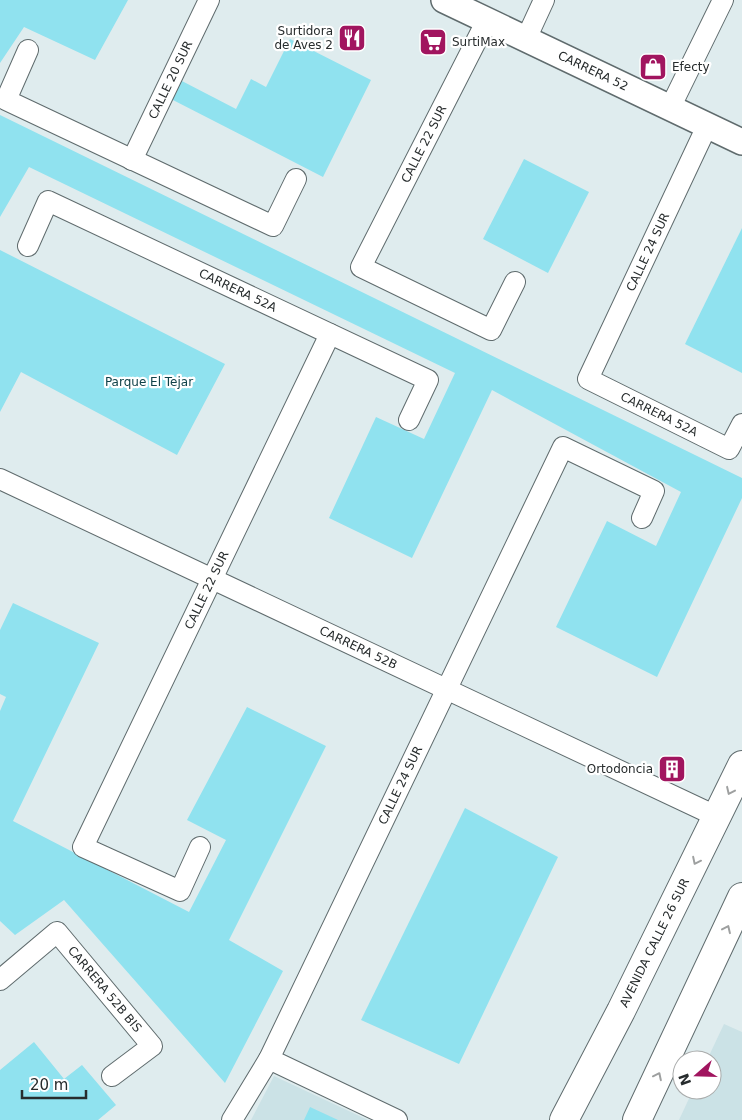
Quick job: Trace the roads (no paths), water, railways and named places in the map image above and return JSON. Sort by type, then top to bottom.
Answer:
[{"type":"main road","name":"AVENIDA CALLE 26 SUR","points":[[564,1120],[621,1011],[742,765]]},
{"type":"main road","points":[[637,1120],[742,898]]},
{"type":"main road","points":[[553,1120],[621,1011]]},
{"type":"street","name":"CALLE 20 SUR","points":[[132,160],[210,0]]},
{"type":"street","name":"CARRERA 52","points":[[444,0],[742,142]]},
{"type":"street","points":[[526,39],[544,0]]},
{"type":"street","points":[[670,108],[722,0]]},
{"type":"street","name":"CALLE 22 SUR","points":[[487,20],[361,267],[491,330],[515,282]]},
{"type":"street","points":[[28,50],[6,100],[272,226],[296,179]]},
{"type":"street","name":"CALLE 24 SUR","points":[[588,379],[707,126]]},
{"type":"street","name":"CARRERA 52A","points":[[28,246],[48,201],[428,380],[409,420]]},
{"type":"street","name":"CALLE 22 SUR","points":[[200,847],[180,890],[83,847],[330,334]]},
{"type":"street","name":"CARRERA 52A","points":[[588,379],[729,450],[742,424]]},
{"type":"street","name":"CALLE 24 SUR","points":[[232,1120],[269,1059],[563,446],[654,491],[642,518]]},
{"type":"street","name":"CARRERA 52B","points":[[0,479],[718,817]]},
{"type":"street","name":"CARRERA 52B BIS","points":[[0,980],[57,932],[152,1046],[112,1076]]},
{"type":"street","points":[[269,1059],[397,1120]]},
{"type":"place","name":"Surtidora de Aves 2","points":[[352,38]]},
{"type":"place","name":"SurtiMax","points":[[433,42]]},
{"type":"place","name":"Efecty","points":[[653,67]]},
{"type":"place","name":"Ortodoncia","points":[[672,769]]},
{"type":"park label","name":"Parque El Tejar","points":[[149,382]]}]
